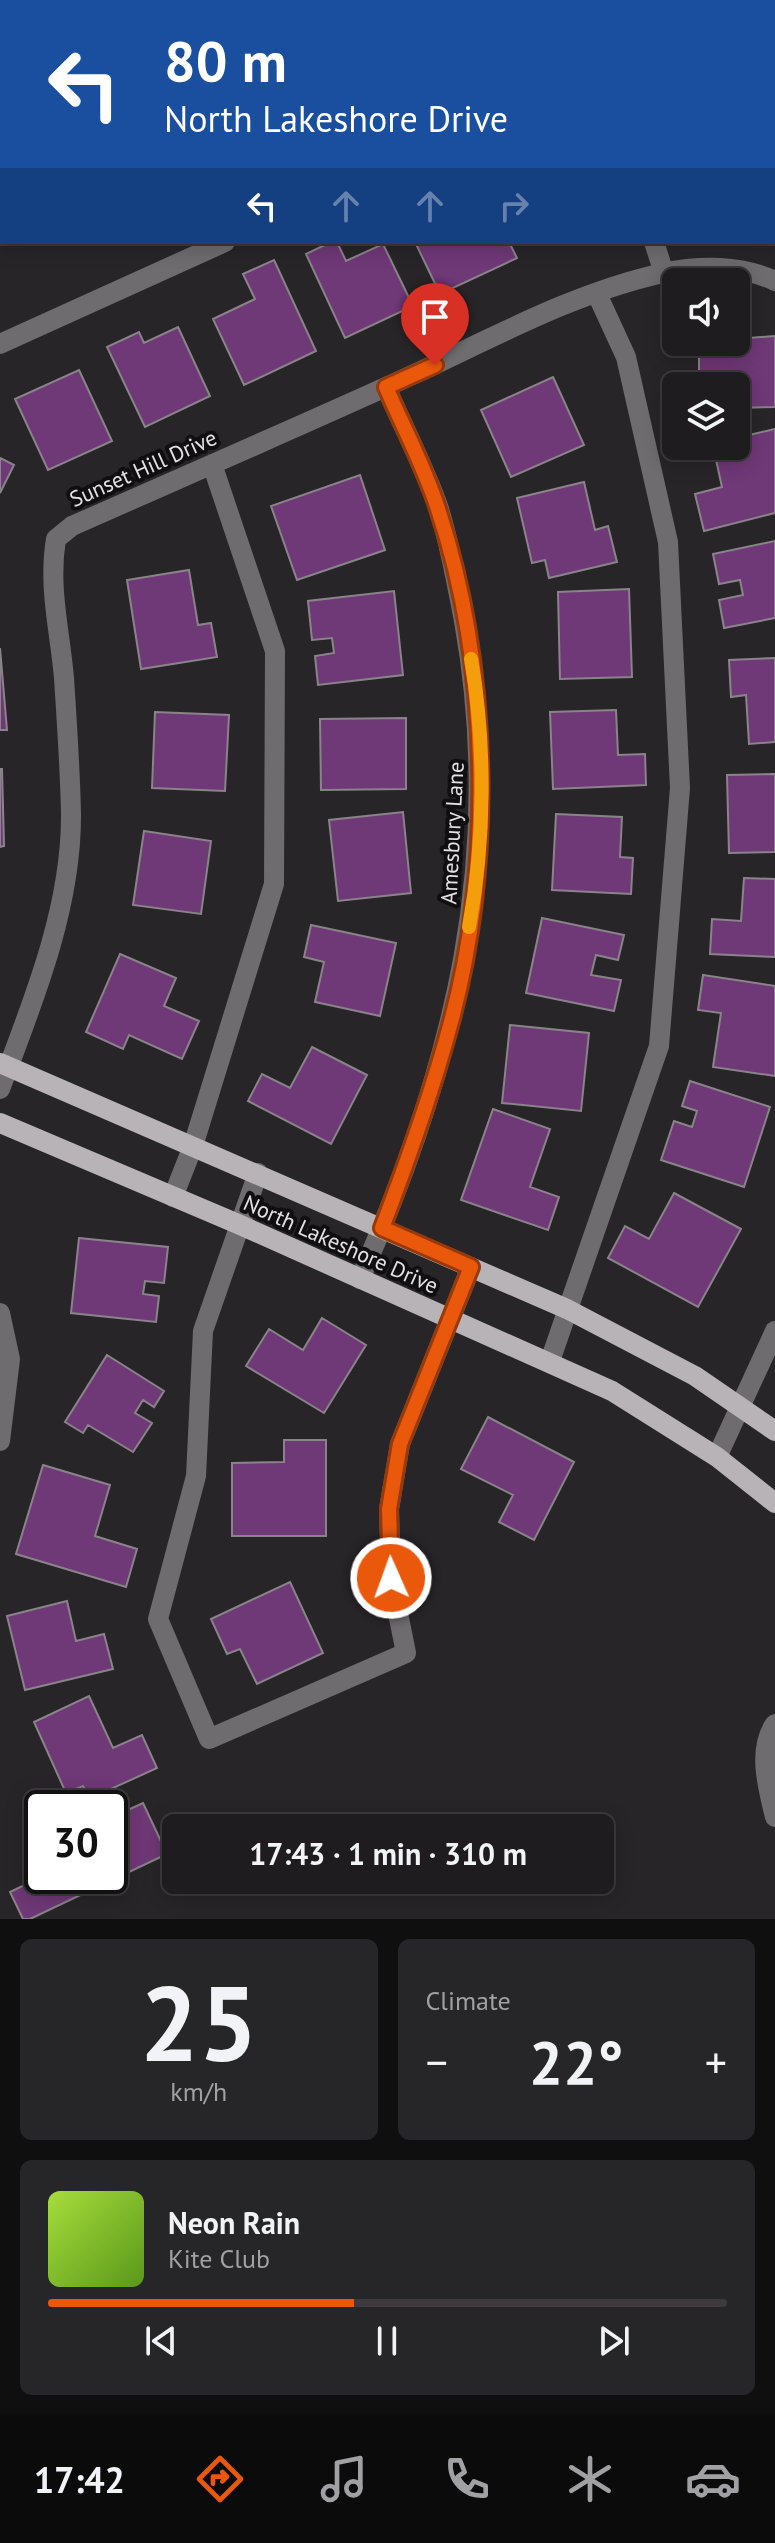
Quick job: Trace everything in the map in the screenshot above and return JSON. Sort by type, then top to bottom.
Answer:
[{"type":"main road","name":"North Lakeshore Drive","points":[[4,1065],[567,1309],[659,1356],[775,1431]]},
{"type":"main road","name":"North Lakeshore Drive","points":[[0,1123],[550,1361],[624,1398],[717,1457],[775,1503]]},
{"type":"street","points":[[0,344],[221,244]]},
{"type":"street","points":[[655,244],[662,268]]},
{"type":"street","name":"Sunset Hill Drive","points":[[750,270],[775,281]]},
{"type":"street","name":"Sunset Hill Drive","points":[[0,1089],[4,1065],[50,945],[69,866],[71,813],[63,677],[51,576],[56,539],[72,526],[386,387],[537,315],[662,274]]},
{"type":"street","points":[[550,1361],[659,1046],[680,788],[668,542],[626,357],[597,294]]},
{"type":"street","name":"Amesbury Lane","points":[[360,1279],[421,1125],[452,1019],[476,890],[481,755],[473,673],[455,573],[438,508],[386,387]]},
{"type":"street","points":[[173,1197],[193,1146],[274,884],[275,651],[212,464]]},
{"type":"street","points":[[258,1173],[203,1331],[196,1476],[158,1619],[209,1739],[406,1653],[396,1608],[389,1509],[400,1444],[471,1267]]},
{"type":"street","points":[[0,1313],[10,1359],[0,1441]]},
{"type":"street","points":[[717,1457],[775,1331]]},
{"type":"street","points":[[775,1724],[770,1731],[765,1770],[775,1817]]},
{"type":"building","points":[[327,244],[338,244],[346,261],[383,244],[413,306],[345,338],[306,254]]},
{"type":"building","points":[[416,244],[510,244],[517,258],[440,294]]},
{"type":"building","points":[[274,260],[316,351],[244,385],[213,319],[255,299],[243,274]]},
{"type":"building","points":[[178,327],[210,396],[145,427],[107,347],[139,332],[144,343]]},
{"type":"building","points":[[775,336],[775,407],[750,408],[750,372],[699,372],[699,356],[750,356],[750,338]]},
{"type":"building","points":[[79,370],[112,441],[48,470],[15,399]]},
{"type":"building","points":[[553,377],[584,445],[511,477],[481,410]]},
{"type":"building","points":[[775,429],[775,513],[704,531],[695,494],[722,487],[716,460],[750,460],[750,435]]},
{"type":"building","points":[[0,458],[14,465],[0,493]]},
{"type":"building","points":[[360,475],[385,550],[297,580],[271,506]]},
{"type":"building","points":[[584,482],[595,530],[608,526],[617,562],[549,578],[545,560],[532,563],[517,498]]},
{"type":"building","points":[[775,541],[775,618],[724,628],[719,600],[743,595],[740,580],[719,584],[713,554]]},
{"type":"building","points":[[189,570],[198,625],[211,623],[217,657],[141,669],[127,580]]},
{"type":"building","points":[[629,589],[632,677],[560,679],[558,592]]},
{"type":"building","points":[[394,591],[403,675],[318,685],[315,656],[334,653],[332,638],[312,640],[308,601]]},
{"type":"building","points":[[0,648],[7,730],[0,730]]},
{"type":"building","points":[[775,658],[775,742],[749,744],[746,695],[731,697],[729,660]]},
{"type":"building","points":[[616,710],[618,755],[645,754],[646,785],[553,789],[550,712]]},
{"type":"building","points":[[155,712],[229,715],[225,791],[152,788]]},
{"type":"building","points":[[406,718],[406,789],[321,790],[320,719]]},
{"type":"building","points":[[0,769],[4,846],[0,847]]},
{"type":"building","points":[[775,774],[775,852],[729,853],[727,775]]},
{"type":"building","points":[[403,812],[411,893],[338,901],[329,820]]},
{"type":"building","points":[[556,814],[622,817],[620,857],[633,858],[631,894],[552,890]]},
{"type":"building","points":[[144,831],[211,841],[201,914],[133,905]]},
{"type":"building","points":[[744,878],[775,879],[775,957],[710,954],[712,919],[741,921]]},
{"type":"building","points":[[542,918],[624,935],[618,960],[596,955],[591,975],[621,980],[614,1011],[526,993]]},
{"type":"building","points":[[311,925],[396,943],[380,1016],[315,1002],[324,962],[304,957]]},
{"type":"building","points":[[120,954],[176,978],[164,1006],[199,1021],[182,1059],[129,1035],[123,1049],[86,1032]]},
{"type":"building","points":[[703,975],[775,986],[775,1076],[713,1067],[721,1013],[698,1010]]},
{"type":"building","points":[[510,1025],[589,1033],[581,1111],[502,1103]]},
{"type":"building","points":[[312,1047],[367,1075],[331,1144],[248,1101],[262,1074],[290,1088]]},
{"type":"building","points":[[690,1081],[770,1107],[744,1187],[661,1160],[674,1121],[692,1127],[697,1111],[682,1106]]},
{"type":"building","points":[[493,1109],[550,1129],[530,1187],[559,1197],[548,1230],[461,1200]]},
{"type":"building","points":[[674,1193],[741,1229],[698,1307],[608,1258],[625,1226],[649,1239]]},
{"type":"building","points":[[79,1238],[168,1247],[164,1283],[145,1281],[143,1294],[159,1296],[156,1322],[71,1313]]},
{"type":"building","points":[[322,1318],[366,1345],[324,1413],[246,1366],[269,1329],[303,1350]]},
{"type":"building","points":[[107,1355],[164,1391],[154,1407],[143,1400],[135,1413],[152,1423],[133,1452],[88,1425],[83,1433],[65,1422]]},
{"type":"building","points":[[488,1417],[574,1462],[534,1540],[499,1522],[513,1495],[461,1469]]},
{"type":"building","points":[[284,1440],[326,1440],[326,1536],[232,1536],[232,1463],[284,1462]]},
{"type":"building","points":[[43,1465],[110,1485],[95,1536],[137,1549],[126,1587],[16,1554]]},
{"type":"building","points":[[290,1582],[323,1653],[257,1684],[240,1649],[227,1654],[211,1619]]},
{"type":"building","points":[[67,1601],[76,1641],[104,1634],[113,1669],[25,1690],[7,1616]]},
{"type":"building","points":[[89,1696],[113,1748],[142,1735],[157,1768],[109,1790],[85,1790],[83,1786],[65,1790],[34,1722]]},
{"type":"building","points":[[143,1803],[162,1843],[162,1856],[128,1873],[128,1810]]},
{"type":"building","points":[[24,1885],[24,1894],[83,1894],[30,1919],[23,1919],[10,1892]]},
{"type":"slow traffic","points":[[469,927],[476,890],[481,755],[471,659]]},
{"type":"route","points":[[391,1578],[389,1509],[400,1444],[471,1267],[382,1228],[421,1125],[452,1019],[476,890],[481,755],[473,673],[455,573],[438,508],[386,387],[435,365]]}]
